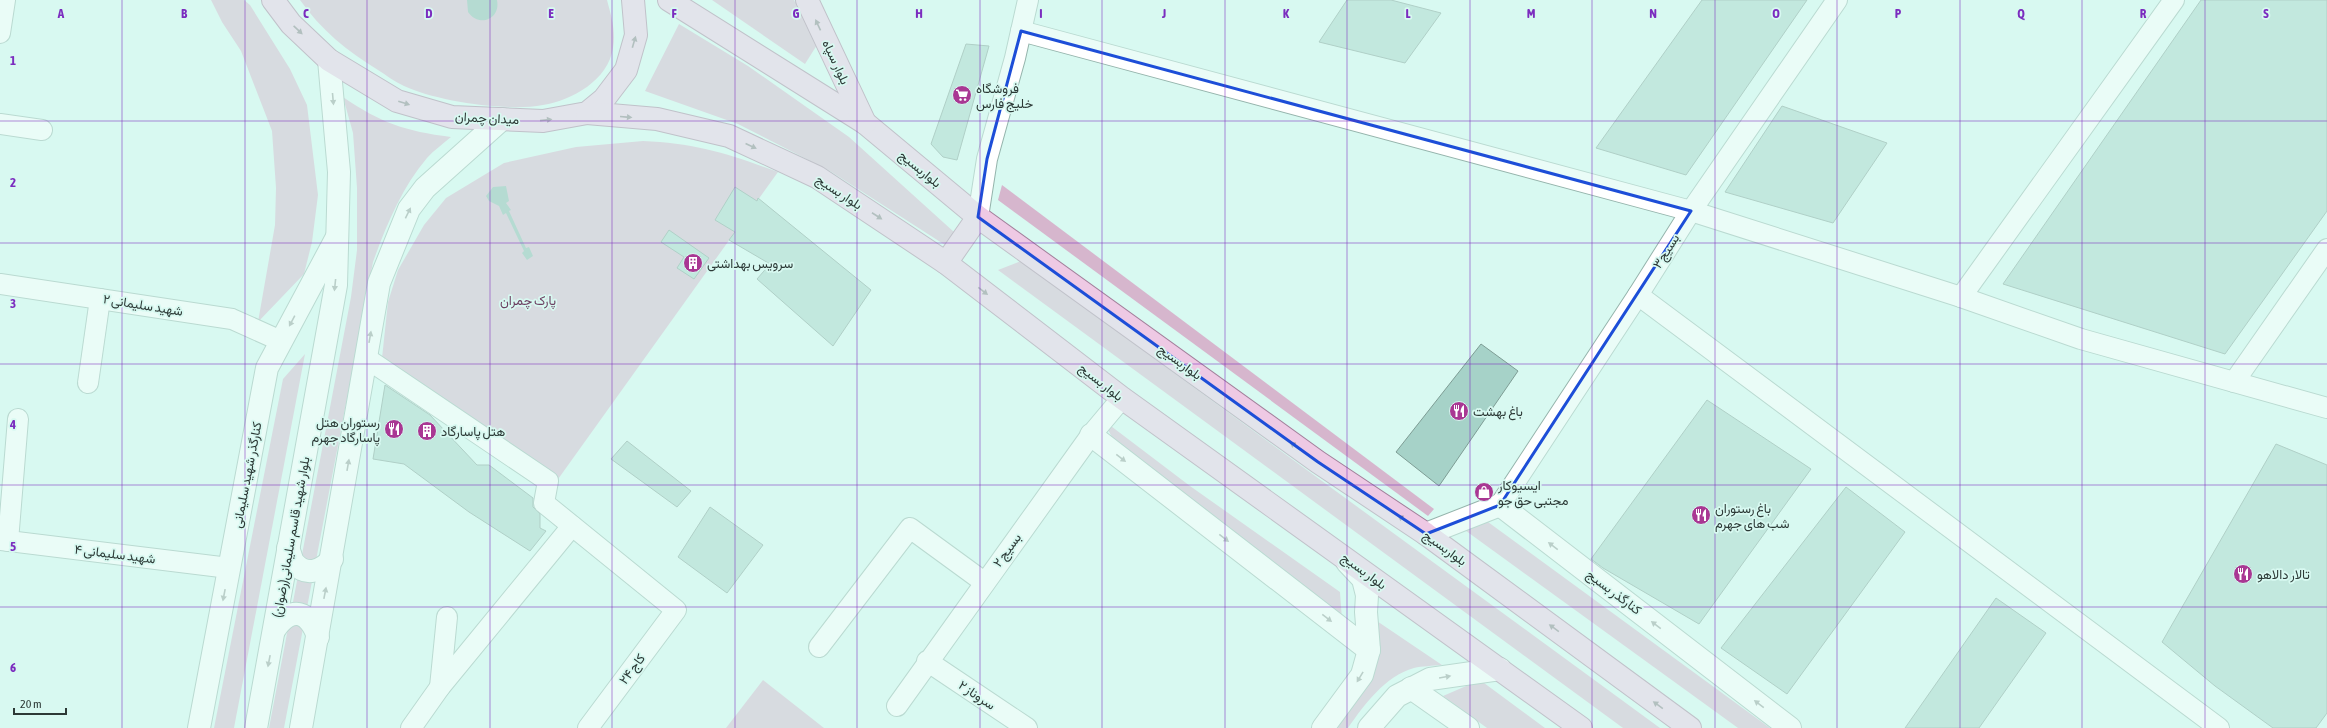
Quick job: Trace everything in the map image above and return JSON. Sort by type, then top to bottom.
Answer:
[{"type":"main road","name":"میدان چمران","points":[[273,0],[291,24],[329,60],[397,101],[452,117],[543,121],[587,113],[604,99],[626,70],[636,35],[633,0]]},
{"type":"main road","name":"بلواربسیج","points":[[668,0],[865,123],[978,217],[1318,462],[1426,534],[1690,728]]},
{"type":"main road","name":"بلوار سپاه","points":[[807,0],[865,123]]},
{"type":"main road","name":"بلوار بسیج","points":[[587,113],[657,119],[729,136],[817,177],[946,263],[1122,398],[1581,728]]},
{"type":"main road","points":[[946,263],[978,217]]},
{"type":"street","points":[[0,33],[5,0]]},
{"type":"street","points":[[978,217],[987,159],[1028,0]]},
{"type":"street","name":"بسیج۳","points":[[1500,505],[1638,295],[1691,210],[1837,0]]},
{"type":"street","points":[[1960,297],[2174,0]]},
{"type":"street","points":[[1021,30],[1691,210],[1960,297],[2081,339],[2327,408]]},
{"type":"street","name":"بلوار شهید قاسم سلیمانی(رضوان)","points":[[256,728],[336,285],[339,172],[329,60]]},
{"type":"street","points":[[316,728],[303,719],[380,283],[409,209],[425,188],[502,120]]},
{"type":"street","points":[[0,124],[42,130]]},
{"type":"street","name":"کنارگذر شهید سلیمانی","points":[[199,728],[267,368],[337,237]]},
{"type":"street","points":[[2234,382],[2327,249]]},
{"type":"street","name":"شهید سلیمانی ۲","points":[[0,284],[232,319],[281,341]]},
{"type":"street","points":[[1638,295],[2219,728]]},
{"type":"street","points":[[88,383],[100,299]]},
{"type":"street","points":[[366,358],[548,482],[544,503],[572,526],[440,687],[411,728]]},
{"type":"street","name":"بسیج ۲","points":[[897,706],[927,661],[1091,435],[1122,398]]},
{"type":"street","points":[[4,541],[18,419]]},
{"type":"street","points":[[1091,435],[1369,650]]},
{"type":"street","points":[[1426,534],[1500,505]]},
{"type":"street","name":"کنارگذر بسیج","points":[[1500,505],[1790,728]]},
{"type":"street","name":"کاج ۲۴","points":[[572,526],[676,610],[588,728]]},
{"type":"street","points":[[820,647],[910,528],[984,582]]},
{"type":"street","name":"شهید سلیمانی ۴","points":[[4,541],[229,568]]},
{"type":"street","points":[[288,548],[294,563],[303,569],[318,571],[324,568],[332,559]]},
{"type":"street","points":[[1323,728],[1362,675],[1369,650],[1367,595],[1362,579],[1338,553]]},
{"type":"street","points":[[275,629],[282,619],[297,614],[307,617],[314,623],[318,637]]},
{"type":"street","points":[[440,687],[447,617]]},
{"type":"street","name":"سروناز ۲","points":[[927,661],[1027,728]]},
{"type":"street","points":[[1368,728],[1397,696],[1430,679],[1500,669]]},
{"type":"street","points":[[1411,688],[1468,728]]},
{"type":"highlighted area","points":[[1021,31],[1691,211],[1500,505],[1426,534],[1318,462],[978,217],[987,159]]},
{"type":"green space","points":[[211,0],[244,0],[250,5],[290,69],[307,105],[318,195],[312,242],[304,274],[258,322],[275,225],[276,188],[272,131],[241,51],[222,22]]},
{"type":"green space","points":[[300,0],[607,0],[614,42],[610,59],[597,79],[587,87],[566,98],[543,105],[528,107],[472,104],[434,96],[397,83],[335,39],[308,11]]},
{"type":"green space","points":[[712,0],[794,0],[817,45],[805,64]]},
{"type":"green space","points":[[679,24],[748,66],[849,137],[954,232],[945,245],[830,171],[738,124],[645,91]]},
{"type":"green space","points":[[343,97],[382,120],[407,129],[451,137],[427,158],[410,181],[389,221],[373,262],[284,728],[269,728],[351,297],[357,250],[357,188],[353,133]]},
{"type":"green space","name":"پارک چمران","points":[[643,141],[679,144],[712,150],[778,172],[556,482],[382,358],[388,302],[398,270],[424,225],[446,198],[504,163],[576,147]]},
{"type":"green space","points":[[1002,185],[1434,509],[1428,516],[998,200]]},
{"type":"green space","points":[[1021,261],[1660,728],[1623,728],[998,270]]},
{"type":"green space","points":[[305,354],[234,728],[214,728],[283,379]]},
{"type":"green space","points":[[1103,420],[1190,486],[1340,592],[1343,634],[1127,466]]},
{"type":"green space","points":[[1488,522],[1770,728],[1738,728],[1462,528]]},
{"type":"green space","points":[[1368,615],[1442,665],[1424,666],[1403,672],[1376,692],[1348,728],[1338,728],[1352,704]]},
{"type":"green space","points":[[763,680],[824,728],[726,728]]},
{"type":"green space","points":[[1480,680],[1545,728],[1487,728],[1443,696]]},
{"type":"shaded area","points":[[467,0],[497,0],[496,12],[488,19],[478,20],[468,12]]},
{"type":"shaded area","points":[[506,186],[509,201],[506,203],[511,210],[509,211],[526,248],[529,247],[533,256],[527,260],[522,253],[524,251],[506,213],[503,215],[499,206],[489,201],[486,196],[493,187]]},
{"type":"building","points":[[1347,0],[1391,0],[1441,13],[1405,63],[1319,42]]},
{"type":"building","points":[[1702,0],[1807,0],[1686,175],[1596,148]]},
{"type":"building","points":[[2201,0],[2327,0],[2327,211],[2225,354],[2003,284]]},
{"type":"building","name":"فروشگاه خلیج فارس","points":[[966,44],[989,46],[957,160],[943,157],[931,144]]},
{"type":"building","points":[[1782,106],[1887,143],[1833,223],[1725,192]]},
{"type":"building","points":[[735,187],[757,201],[758,198],[871,290],[833,346],[757,279],[770,264],[729,240],[735,232],[715,220]]},
{"type":"building","points":[[669,230],[709,258],[694,279],[677,268],[684,257],[661,242]]},
{"type":"building","name":"باغ بهشت","points":[[1481,344],[1518,371],[1439,486],[1396,452]]},
{"type":"building","points":[[385,385],[430,415],[477,465],[489,465],[533,498],[533,507],[540,514],[540,528],[546,531],[530,551],[469,512],[404,464],[373,459]]},
{"type":"building","name":"باغ رستوران شب های جهرم","points":[[1707,400],[1811,469],[1699,624],[1603,568],[1591,559]]},
{"type":"building","points":[[627,441],[691,491],[677,507],[611,459]]},
{"type":"building","points":[[2276,444],[2327,465],[2327,713],[2316,728],[2273,728],[2215,686],[2162,642]]},
{"type":"building","points":[[1846,487],[1905,532],[1787,694],[1721,648]]},
{"type":"building","points":[[710,507],[763,545],[727,593],[678,557]]},
{"type":"building","points":[[1996,598],[2046,633],[1979,728],[1905,728]]},
{"type":"place","name":"فروشگاه خلیج فارس","points":[[962,95]]},
{"type":"place","name":"سرویس بهداشتی","points":[[693,263]]},
{"type":"place","name":"باغ بهشت","points":[[1459,411]]},
{"type":"place","name":"رستوران هتل پاسارگاد جهرم","points":[[394,429]]},
{"type":"place","name":"هتل پاسارگاد","points":[[427,431]]},
{"type":"place","name":"ایسیوکار مجتبی حق جو","points":[[1484,492]]},
{"type":"place","name":"باغ رستوران شب های جهرم","points":[[1701,515]]},
{"type":"place","name":"تالار دالاهو","points":[[2243,574]]}]
